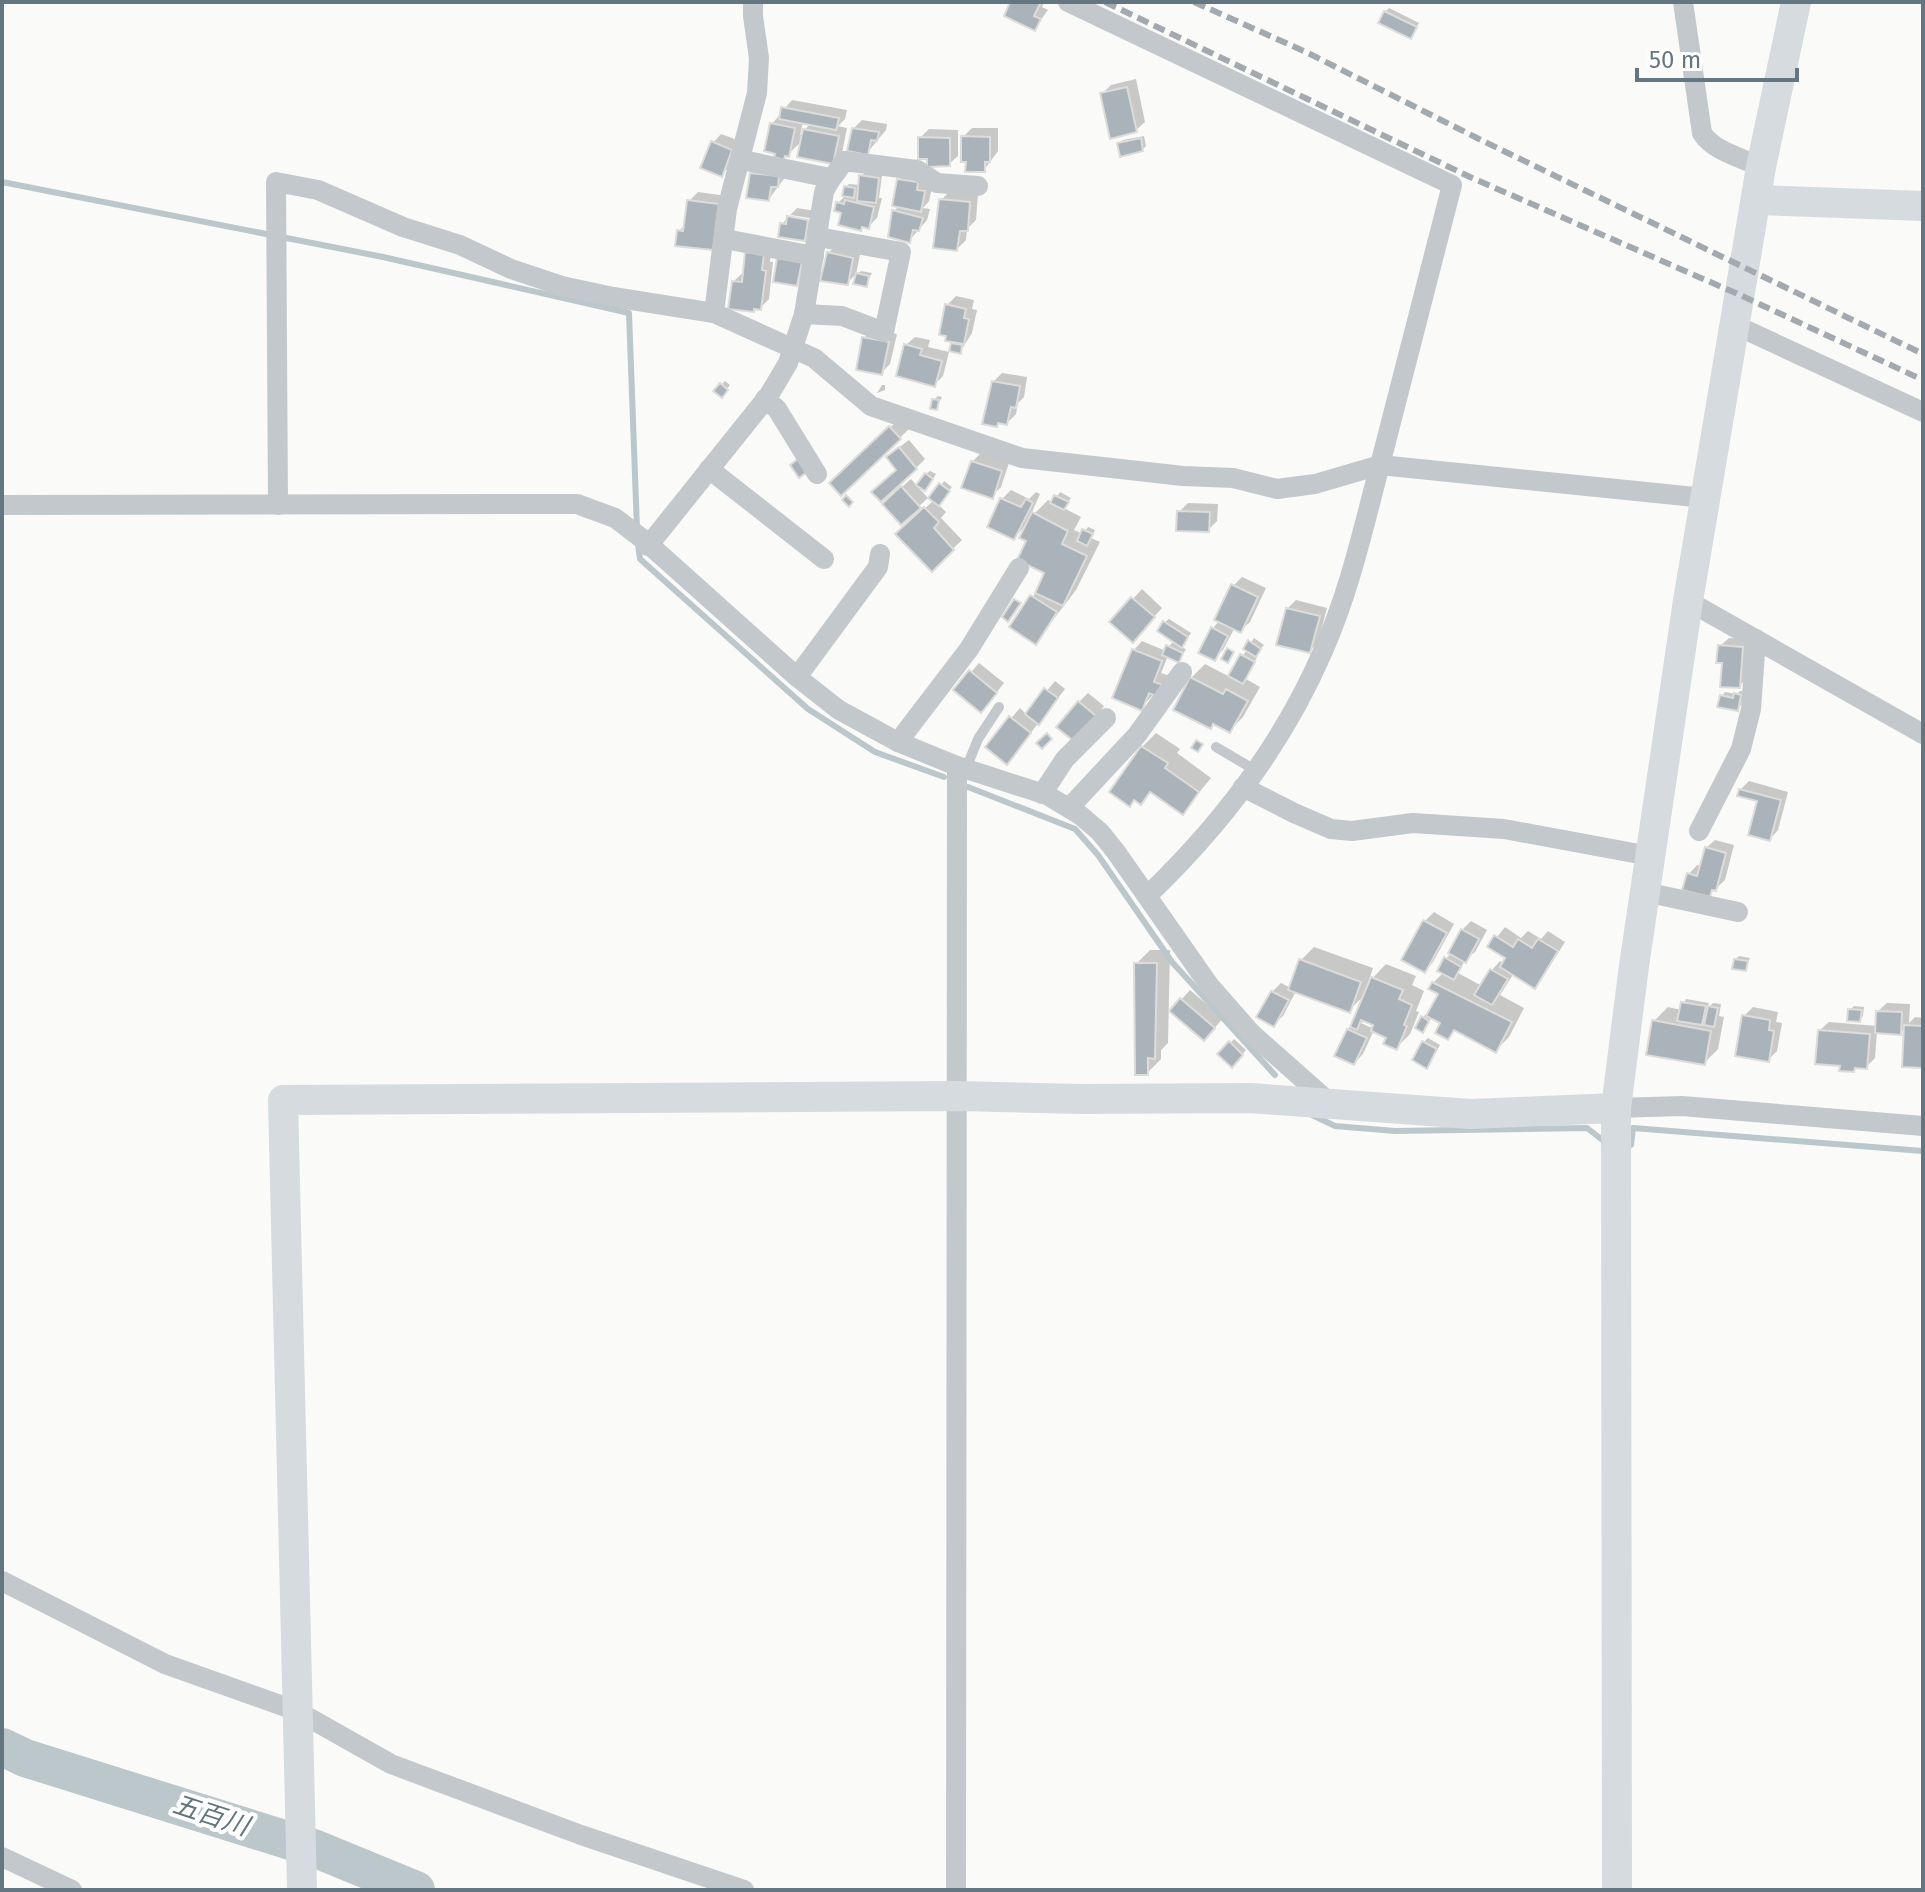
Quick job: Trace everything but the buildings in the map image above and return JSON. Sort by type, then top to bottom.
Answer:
[{"type":"street","points":[[714,313],[727,209],[742,160],[759,78],[753,2]]},
{"type":"street","points":[[1068,2],[1452,185],[1344,598],[1324,651],[1285,724],[1220,820],[1148,895]]},
{"type":"street","points":[[1683,2],[1702,133],[1707,141],[1720,149],[1761,167]]},
{"type":"street","points":[[1617,1890],[1616,1108],[1688,601],[1761,167],[1796,2]]},
{"type":"street","points":[[742,160],[830,178]]},
{"type":"street","points":[[646,543],[765,399],[788,363],[804,314],[824,192],[830,178],[844,161],[917,170],[937,183],[978,186]]},
{"type":"street","points":[[278,505],[276,182],[318,190],[403,227],[460,245],[511,269],[562,286],[714,313],[814,358],[871,406],[1022,458],[1183,476],[1233,478],[1277,489],[1315,484],[1380,465],[1705,498]]},
{"type":"street","points":[[1757,200],[1923,206]]},
{"type":"street","points":[[725,239],[901,252],[884,332],[842,316],[804,314]]},
{"type":"street","points":[[1735,325],[1923,412]]},
{"type":"street","points":[[765,399],[777,409],[817,474]]},
{"type":"street","points":[[709,469],[824,559]]},
{"type":"street","points":[[2,505],[577,504],[615,518],[839,710],[898,742],[961,768],[1042,794],[1069,808],[1100,832],[1220,997],[1251,1033],[1329,1102]]},
{"type":"street","points":[[797,677],[878,567],[880,554]]},
{"type":"street","points":[[898,742],[969,649],[1019,568]]},
{"type":"street","points":[[1688,601],[1923,734]]},
{"type":"street","points":[[1699,831],[1741,749],[1751,709],[1756,639]]},
{"type":"street","points":[[1069,808],[1137,735],[1182,672]]},
{"type":"street","points":[[1042,794],[1065,759],[1106,718]]},
{"type":"street","points":[[956,1890],[961,768]]},
{"type":"street","points":[[1249,778],[1294,813],[1331,829],[1352,831],[1413,823],[1504,829],[1650,856]]},
{"type":"street","points":[[1645,892],[1738,912]]},
{"type":"street","points":[[302,1890],[283,1100],[958,1096],[1249,1098],[1471,1114],[1682,1106],[1923,1126]]},
{"type":"street","points":[[2,1581],[165,1664],[298,1720],[391,1764],[581,1835],[744,1890]]},
{"type":"street","points":[[2,1857],[72,1890]]},
{"type":"lane","points":[[961,768],[999,707]]},
{"type":"lane","points":[[1216,747],[1249,778]]},
{"type":"waterway","points":[[2,182],[383,257],[629,313],[637,529]]},
{"type":"waterway","points":[[638,544],[640,559],[808,709],[875,752],[944,777]]},
{"type":"waterway","points":[[968,787],[1075,829],[1098,855],[1172,962],[1275,1075]]},
{"type":"waterway","points":[[1312,1115],[1335,1126],[1395,1131],[1587,1128],[1605,1142]]},
{"type":"waterway","points":[[1631,1145],[1633,1128],[1923,1151]]},
{"type":"waterway","name":"五百川","points":[[2,1747],[25,1758],[316,1849],[416,1890]]},
{"type":"railway","points":[[1105,2],[1470,177],[1740,295],[1923,380]]},
{"type":"railway","points":[[1194,2],[1306,52],[1923,354]]}]
